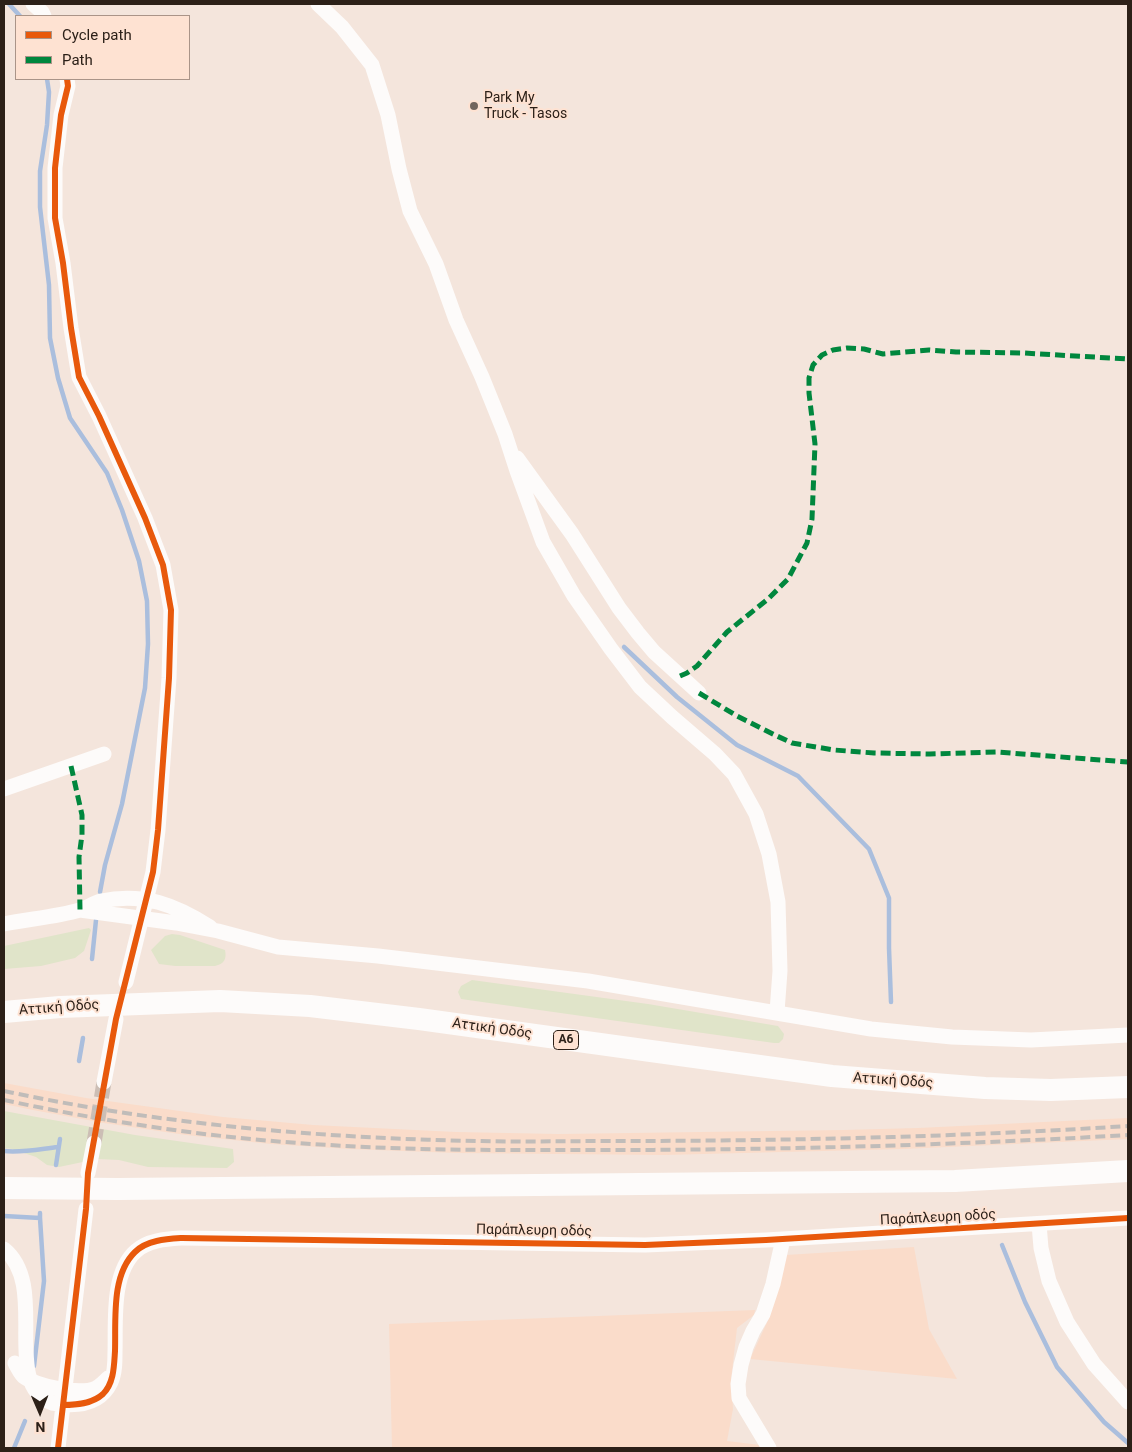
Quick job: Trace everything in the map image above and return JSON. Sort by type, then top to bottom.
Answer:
[{"type":"highway","name":"Αττική Οδός","points":[[4,1012],[60,1007],[220,1001],[310,1006],[419,1019],[832,1076],[916,1084],[1015,1089],[1050,1090],[1128,1087]]},
{"type":"highway","points":[[4,1188],[138,1189],[955,1181],[1128,1171]]},
{"type":"street","points":[[34,4],[44,15]]},
{"type":"street","points":[[318,4],[342,27],[372,66],[388,115],[410,212],[436,264],[456,320],[482,377],[543,542],[574,596],[611,649],[640,686],[715,754],[734,774],[756,814],[769,854],[778,902],[780,971],[777,1012]]},
{"type":"street","points":[[66,80],[68,86],[61,115],[55,168],[55,218],[79,377],[99,416],[145,518],[163,565],[171,610],[169,678],[158,830],[153,872],[126,982]]},
{"type":"street","points":[[508,444],[572,534],[619,608],[654,652],[699,692]]},
{"type":"street","points":[[4,789],[104,754]]},
{"type":"street","points":[[4,924],[80,910],[99,901],[120,898],[147,900],[173,906],[218,931]]},
{"type":"street","points":[[80,910],[218,931],[278,948],[398,959],[588,981],[871,1029],[952,1037],[1031,1040],[1128,1035]]},
{"type":"street","points":[[104,1082],[116,1019]]},
{"type":"street","points":[[88,1173],[94,1143]]},
{"type":"street","points":[[58,1448],[86,1209]]},
{"type":"street","name":"Παράπλευρη οδός","points":[[64,1397],[73,1405],[91,1402],[103,1394],[112,1381],[117,1296],[121,1274],[127,1262],[136,1251],[155,1241],[182,1238],[645,1245],[783,1239],[1128,1218]]},
{"type":"street","points":[[1039,1224],[1041,1248],[1049,1281],[1067,1322],[1094,1364],[1128,1402]]},
{"type":"street","points":[[769,1448],[739,1398],[738,1384],[746,1347],[763,1314],[773,1284],[783,1239]]},
{"type":"street","points":[[4,1249],[10,1254],[15,1263],[18,1276],[11,1337]]},
{"type":"shaded area","points":[[4,1083],[86,1098],[223,1117],[313,1125],[456,1132],[559,1134],[918,1128],[1128,1118],[1128,1139],[903,1149],[664,1155],[456,1153],[350,1149],[271,1144],[186,1135],[33,1110],[4,1104]]},
{"type":"shaded area","points":[[914,1247],[929,1329],[957,1379],[750,1359],[770,1316],[786,1255]]},
{"type":"shaded area","points":[[755,1310],[754,1315],[737,1328],[731,1380],[733,1409],[727,1441],[760,1445],[760,1448],[392,1448],[389,1324]]},
{"type":"green space","points":[[89,928],[91,930],[84,951],[75,958],[41,966],[4,969],[4,946]]},
{"type":"green space","points":[[172,934],[225,950],[226,956],[224,961],[215,966],[159,964],[151,950],[165,936]]},
{"type":"green space","points":[[472,980],[648,1004],[778,1026],[784,1034],[783,1039],[779,1043],[774,1043],[461,999],[458,992],[461,986]]},
{"type":"green space","points":[[4,1111],[135,1135],[233,1149],[234,1162],[227,1168],[148,1167],[119,1160],[97,1159],[59,1167],[47,1165],[36,1157],[4,1148]]},
{"type":"waterway","points":[[9,4],[19,15]]},
{"type":"waterway","points":[[47,80],[49,92],[47,125],[40,171],[40,207],[49,285],[50,338],[58,378],[70,418],[107,473],[139,561],[147,601],[148,644],[145,688],[122,804],[105,865],[100,892]]},
{"type":"waterway","points":[[624,647],[677,697],[737,745],[798,776],[869,849],[889,898],[891,1002]]},
{"type":"waterway","points":[[92,959],[96,920]]},
{"type":"waterway","points":[[79,1061],[83,1038]]},
{"type":"waterway","points":[[56,1165],[60,1139]]},
{"type":"waterway","points":[[4,1151],[58,1147]]},
{"type":"waterway","points":[[4,1216],[40,1218],[40,1213]]},
{"type":"waterway","points":[[34,1366],[44,1281],[40,1218]]},
{"type":"waterway","points":[[1002,1245],[1025,1302],[1057,1367],[1104,1422],[1128,1443]]},
{"type":"waterway","points":[[14,1448],[25,1421]]},
{"type":"tunnel","points":[[94,1143],[104,1082]]},
{"type":"railway","points":[[4,1091],[180,1121],[298,1133],[477,1141],[806,1139],[935,1136],[1128,1126]]},
{"type":"railway","points":[[4,1100],[166,1129],[247,1139],[364,1147],[468,1150],[803,1148],[998,1142],[1128,1135]]},
{"type":"marked path","points":[[680,676],[697,666],[727,632],[768,599],[788,579],[807,543],[812,519],[815,444],[809,378],[813,365],[822,355],[833,350],[847,348],[864,349],[883,354],[929,350],[1128,359]]},
{"type":"marked path","points":[[699,693],[737,716],[792,743],[834,750],[930,754],[996,752],[1128,762]]},
{"type":"marked path","points":[[71,766],[82,815],[79,857],[80,910]]},
{"type":"cycle path","points":[[58,1448],[86,1209],[88,1173],[116,1019],[153,872],[158,830],[169,678],[171,610],[163,565],[145,518],[99,416],[79,377],[55,218],[55,168],[61,115],[68,86],[67,80]]},
{"type":"cycle path","points":[[63,1405],[89,1402],[107,1390],[114,1368],[116,1298],[122,1273],[127,1262],[140,1248],[164,1240],[182,1238],[645,1245],[766,1240],[1128,1218]]},
{"type":"place","name":"Park My Truck - Tasos","points":[[474,106]]}]
